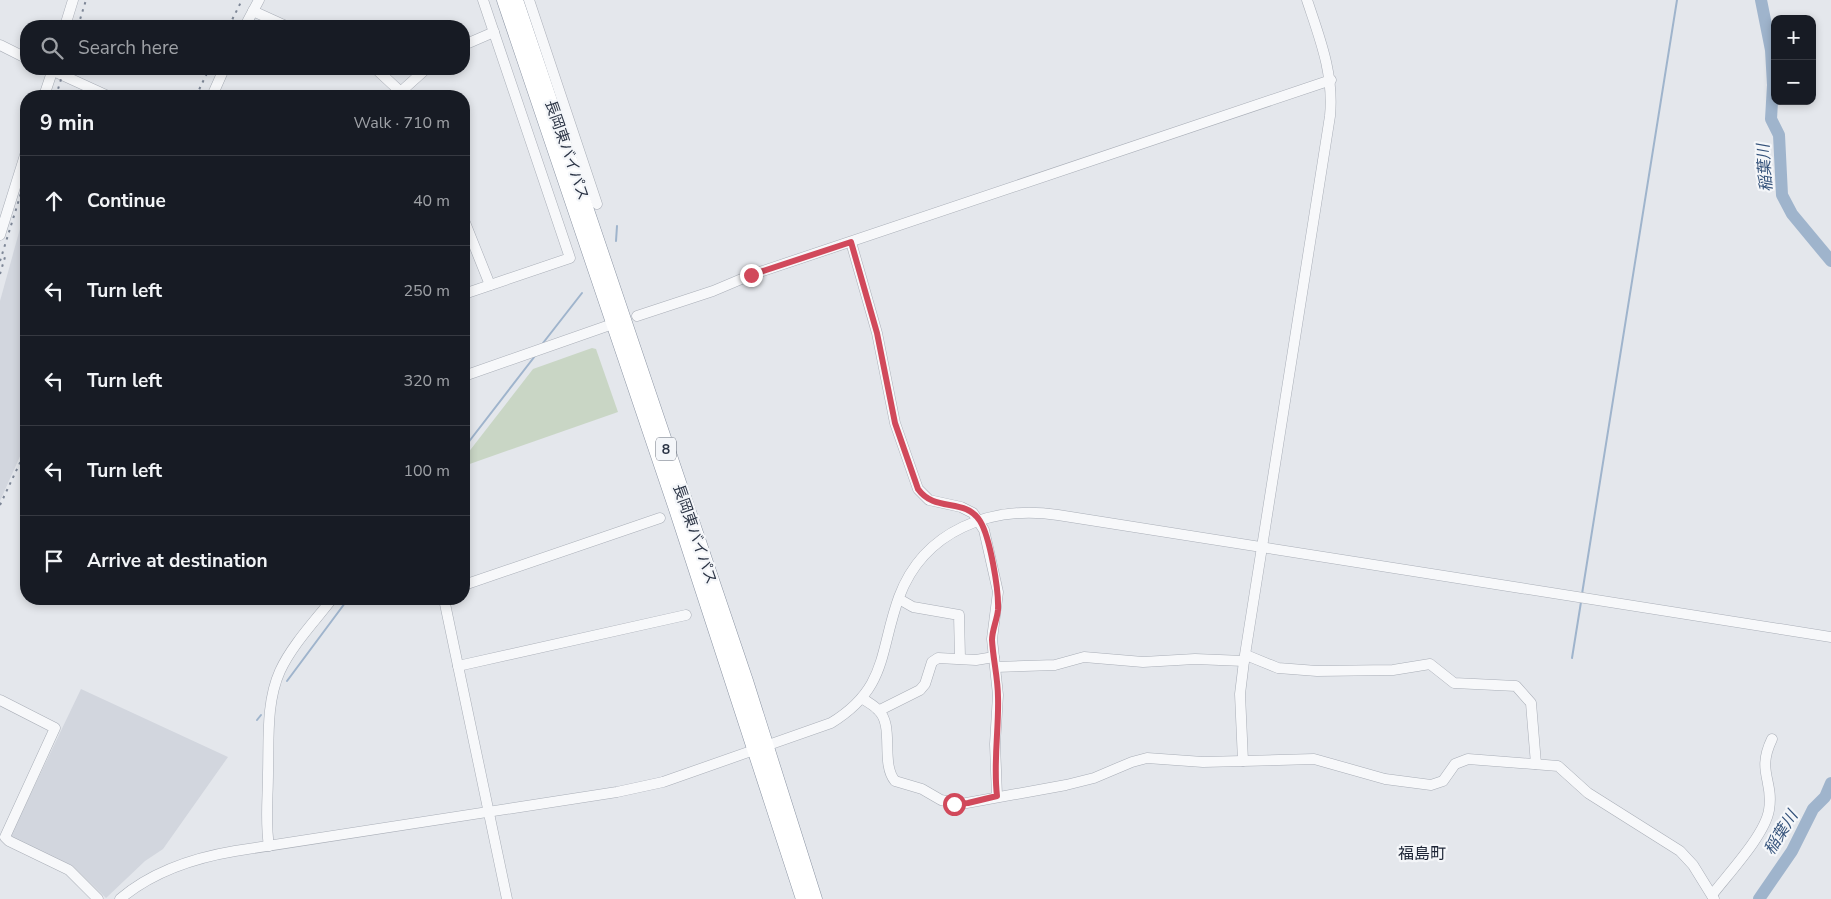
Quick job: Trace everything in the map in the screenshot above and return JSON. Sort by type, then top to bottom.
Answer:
[{"type":"highway","name":"長岡東バイパス","points":[[504,0],[761,748],[815,899]]},
{"type":"highway","name":"長岡東バイパス","points":[[516,0],[761,748],[803,899]]},
{"type":"street","points":[[67,20],[73,0]]},
{"type":"street","points":[[249,20],[258,0]]},
{"type":"street","points":[[470,292],[570,258],[482,0]]},
{"type":"street","points":[[530,0],[597,204]]},
{"type":"street","points":[[1242,760],[1240,694],[1331,106],[1331,80],[1307,0]]},
{"type":"street","points":[[253,11],[273,20]]},
{"type":"street","points":[[470,42],[494,32]]},
{"type":"street","points":[[0,45],[20,55]]},
{"type":"street","points":[[46,90],[49,75]]},
{"type":"street","points":[[64,75],[95,90]]},
{"type":"street","points":[[215,90],[221,75]]},
{"type":"street","points":[[382,75],[395,90]]},
{"type":"street","points":[[405,90],[420,75]]},
{"type":"street","points":[[637,316],[713,291],[751,275],[1331,80]]},
{"type":"street","points":[[0,234],[20,171]]},
{"type":"street","points":[[470,235],[490,285]]},
{"type":"street","points":[[851,242],[877,333],[895,423],[918,489],[929,500],[967,510],[979,520],[984,530],[998,592],[996,618],[992,633],[998,695],[995,778],[997,796]]},
{"type":"street","points":[[470,374],[607,326]]},
{"type":"street","points":[[120,899],[151,877],[180,864],[222,853],[617,792],[663,782],[831,723],[862,698],[882,664],[899,599],[914,570],[929,552],[950,534],[979,520],[1004,513],[1036,512],[1262,546],[1831,637]]},
{"type":"street","points":[[470,583],[660,518]]},
{"type":"street","points":[[899,599],[913,607],[959,615],[960,658]]},
{"type":"street","points":[[269,846],[266,827],[270,721],[275,686],[281,669],[290,654],[327,605]]},
{"type":"street","points":[[445,605],[507,899]]},
{"type":"street","points":[[458,666],[686,615]]},
{"type":"street","points":[[880,710],[920,690],[925,684],[932,662],[938,658],[1055,665],[1084,657],[1136,661],[1245,658],[1278,668],[1317,671],[1393,670],[1430,664],[1454,683],[1516,686],[1532,703],[1536,764]]},
{"type":"street","points":[[862,698],[880,710],[885,724],[890,771],[895,781],[922,789],[940,800],[954,804],[1066,785],[1094,778],[1132,762],[1147,758],[1190,761],[1314,759],[1384,779],[1431,785],[1443,781],[1455,764],[1468,759],[1558,766],[1588,793],[1670,844],[1693,865],[1713,897],[1752,843],[1767,817],[1769,792],[1764,762],[1772,739]]},
{"type":"street","points":[[0,700],[56,728],[5,837],[9,842],[69,870],[98,899]]},
{"type":"shaded area","points":[[20,229],[20,456],[0,501],[0,301]]},
{"type":"shaded area","points":[[81,689],[228,757],[163,849],[145,861],[106,898],[73,866],[10,837]]},
{"type":"green space","points":[[592,348],[596,349],[618,412],[470,464],[470,450],[533,369]]},
{"type":"waterway","points":[[1582,594],[1677,0]]},
{"type":"waterway","name":"稲葉川","points":[[1761,0],[1771,50],[1773,85],[1771,119],[1779,135],[1782,195],[1792,214],[1831,261]]},
{"type":"waterway","points":[[616,241],[617,226]]},
{"type":"waterway","points":[[543,343],[582,293]]},
{"type":"waterway","points":[[470,440],[535,356]]},
{"type":"waterway","points":[[1572,658],[1581,602]]},
{"type":"waterway","points":[[287,681],[344,605]]},
{"type":"waterway","points":[[257,720],[261,715]]},
{"type":"waterway","name":"稲葉川","points":[[1759,899],[1792,851],[1813,809],[1825,797],[1831,783]]},
{"type":"railway","points":[[80,20],[86,0]]},
{"type":"railway","points":[[232,20],[242,0]]},
{"type":"railway","points":[[58,90],[62,75]]},
{"type":"railway","points":[[199,90],[206,75]]},
{"type":"railway","points":[[0,261],[20,196]]},
{"type":"railway","points":[[0,274],[5,257]]},
{"type":"railway","points":[[0,505],[20,463]]},
{"type":"district","name":"福島町","points":[[1422,854]]},
{"type":"route","points":[[751,275],[851,242],[877,333],[895,423],[918,489],[922,495],[935,503],[961,507],[973,513],[984,530],[998,592],[998,610],[992,633],[998,695],[995,744],[997,796],[968,803],[954,804]]}]
